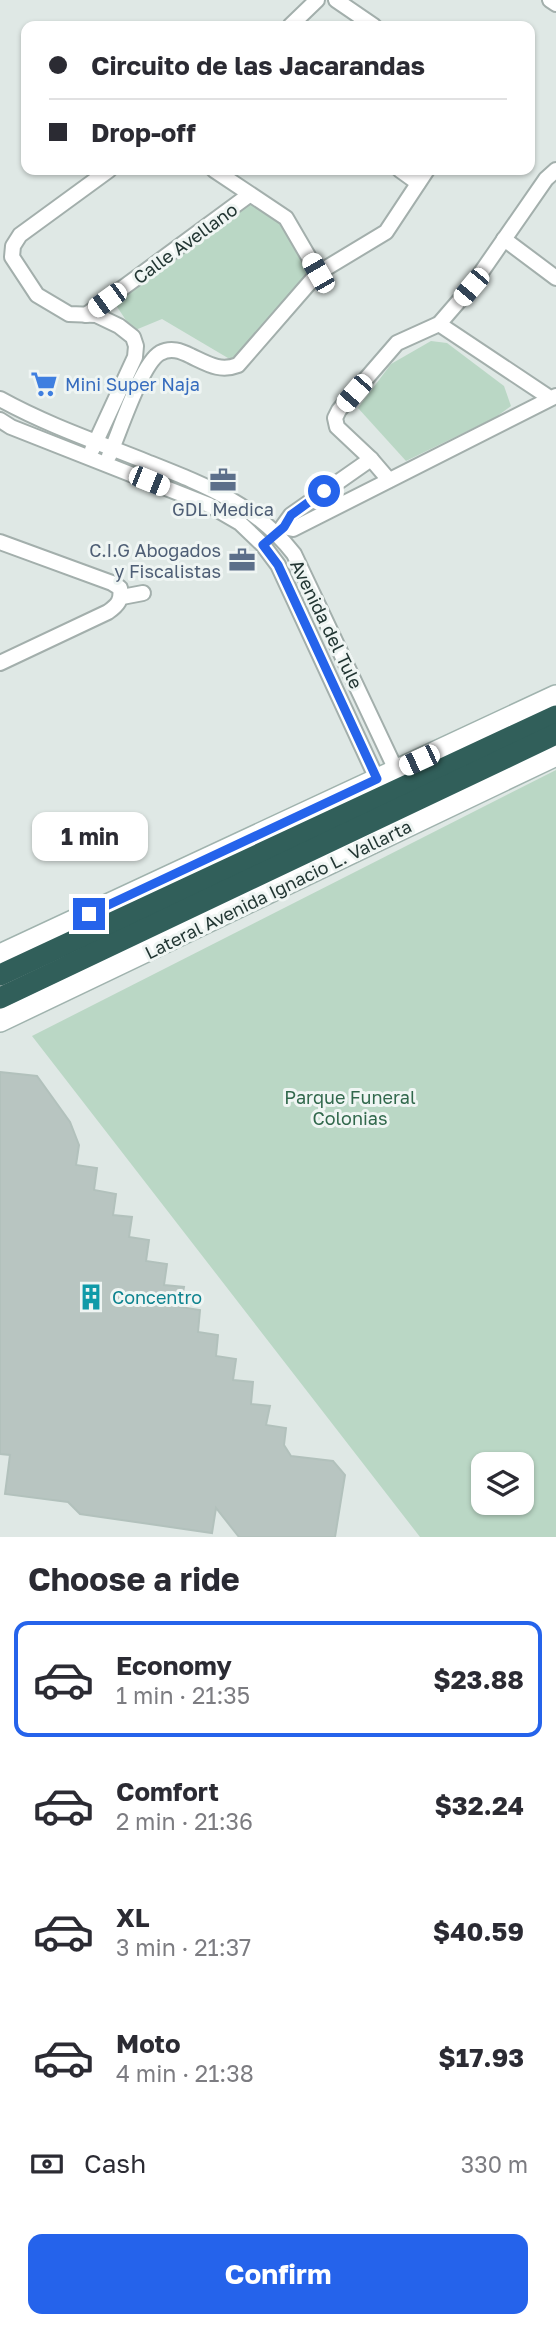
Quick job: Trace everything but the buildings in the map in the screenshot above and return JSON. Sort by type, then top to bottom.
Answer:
[{"type":"highway","points":[[0,975],[556,716]]},
{"type":"highway","points":[[0,998],[556,734]]},
{"type":"street","points":[[295,21],[317,0]]},
{"type":"street","points":[[336,0],[367,21]]},
{"type":"street","points":[[550,0],[556,4]]},
{"type":"street","points":[[388,480],[337,426],[335,418],[339,410],[397,343],[439,324],[471,287],[545,179],[556,170]]},
{"type":"street","points":[[89,458],[135,357],[133,337],[119,326],[96,316],[69,314],[37,295],[12,257],[13,246],[20,235],[102,175]]},
{"type":"street","points":[[221,175],[286,218],[318,273]]},
{"type":"street","points":[[407,175],[418,183]]},
{"type":"street","points":[[105,464],[150,364],[158,354],[169,349],[219,369],[238,365],[318,273],[386,232],[424,175]]},
{"type":"street","name":"Calle Avellano","points":[[86,315],[249,195]]},
{"type":"street","points":[[504,239],[556,278]]},
{"type":"street","points":[[439,324],[553,397]]},
{"type":"street","points":[[135,357],[150,364]]},
{"type":"street","points":[[280,531],[293,529],[553,397]]},
{"type":"street","name":"Avenida del Tule","points":[[0,399],[30,416],[190,479],[226,496],[280,531],[294,554],[387,775]]},
{"type":"street","name":"Avenida del Tule","points":[[0,421],[209,505],[240,523],[263,545],[278,565],[387,775]]},
{"type":"street","points":[[263,545],[280,531],[291,515],[371,459]]},
{"type":"street","points":[[349,474],[362,493]]},
{"type":"street","points":[[316,496],[326,511]]},
{"type":"street","points":[[0,663],[107,612],[116,606],[121,597],[120,587],[112,583],[4,546]]},
{"type":"street","points":[[121,597],[143,593]]},
{"type":"street","points":[[0,955],[556,696]]},
{"type":"street","name":"Lateral Avenida Ignacio L. Vallarta","points":[[0,1021],[556,755]]},
{"type":"green space","points":[[248,200],[280,221],[314,273],[233,361],[162,319],[133,331],[112,299]]},
{"type":"green space","points":[[431,341],[447,343],[504,386],[511,406],[496,417],[406,461],[358,408],[391,364]]},
{"type":"green space","name":"Parque Funeral Colonias","points":[[556,770],[556,1537],[420,1537],[32,1036]]},
{"type":"place","name":"Mini Super Naja","points":[[44,384]]},
{"type":"place","name":"GDL Medica","points":[[223,480]]},
{"type":"place","name":"C.I.G Abogados y Fiscalistas","points":[[242,560]]},
{"type":"place","name":"Concentro","points":[[91,1297]]},
{"type":"route","points":[[89,914],[377,779],[278,565],[263,545],[284,527],[291,515],[324,491]]}]
